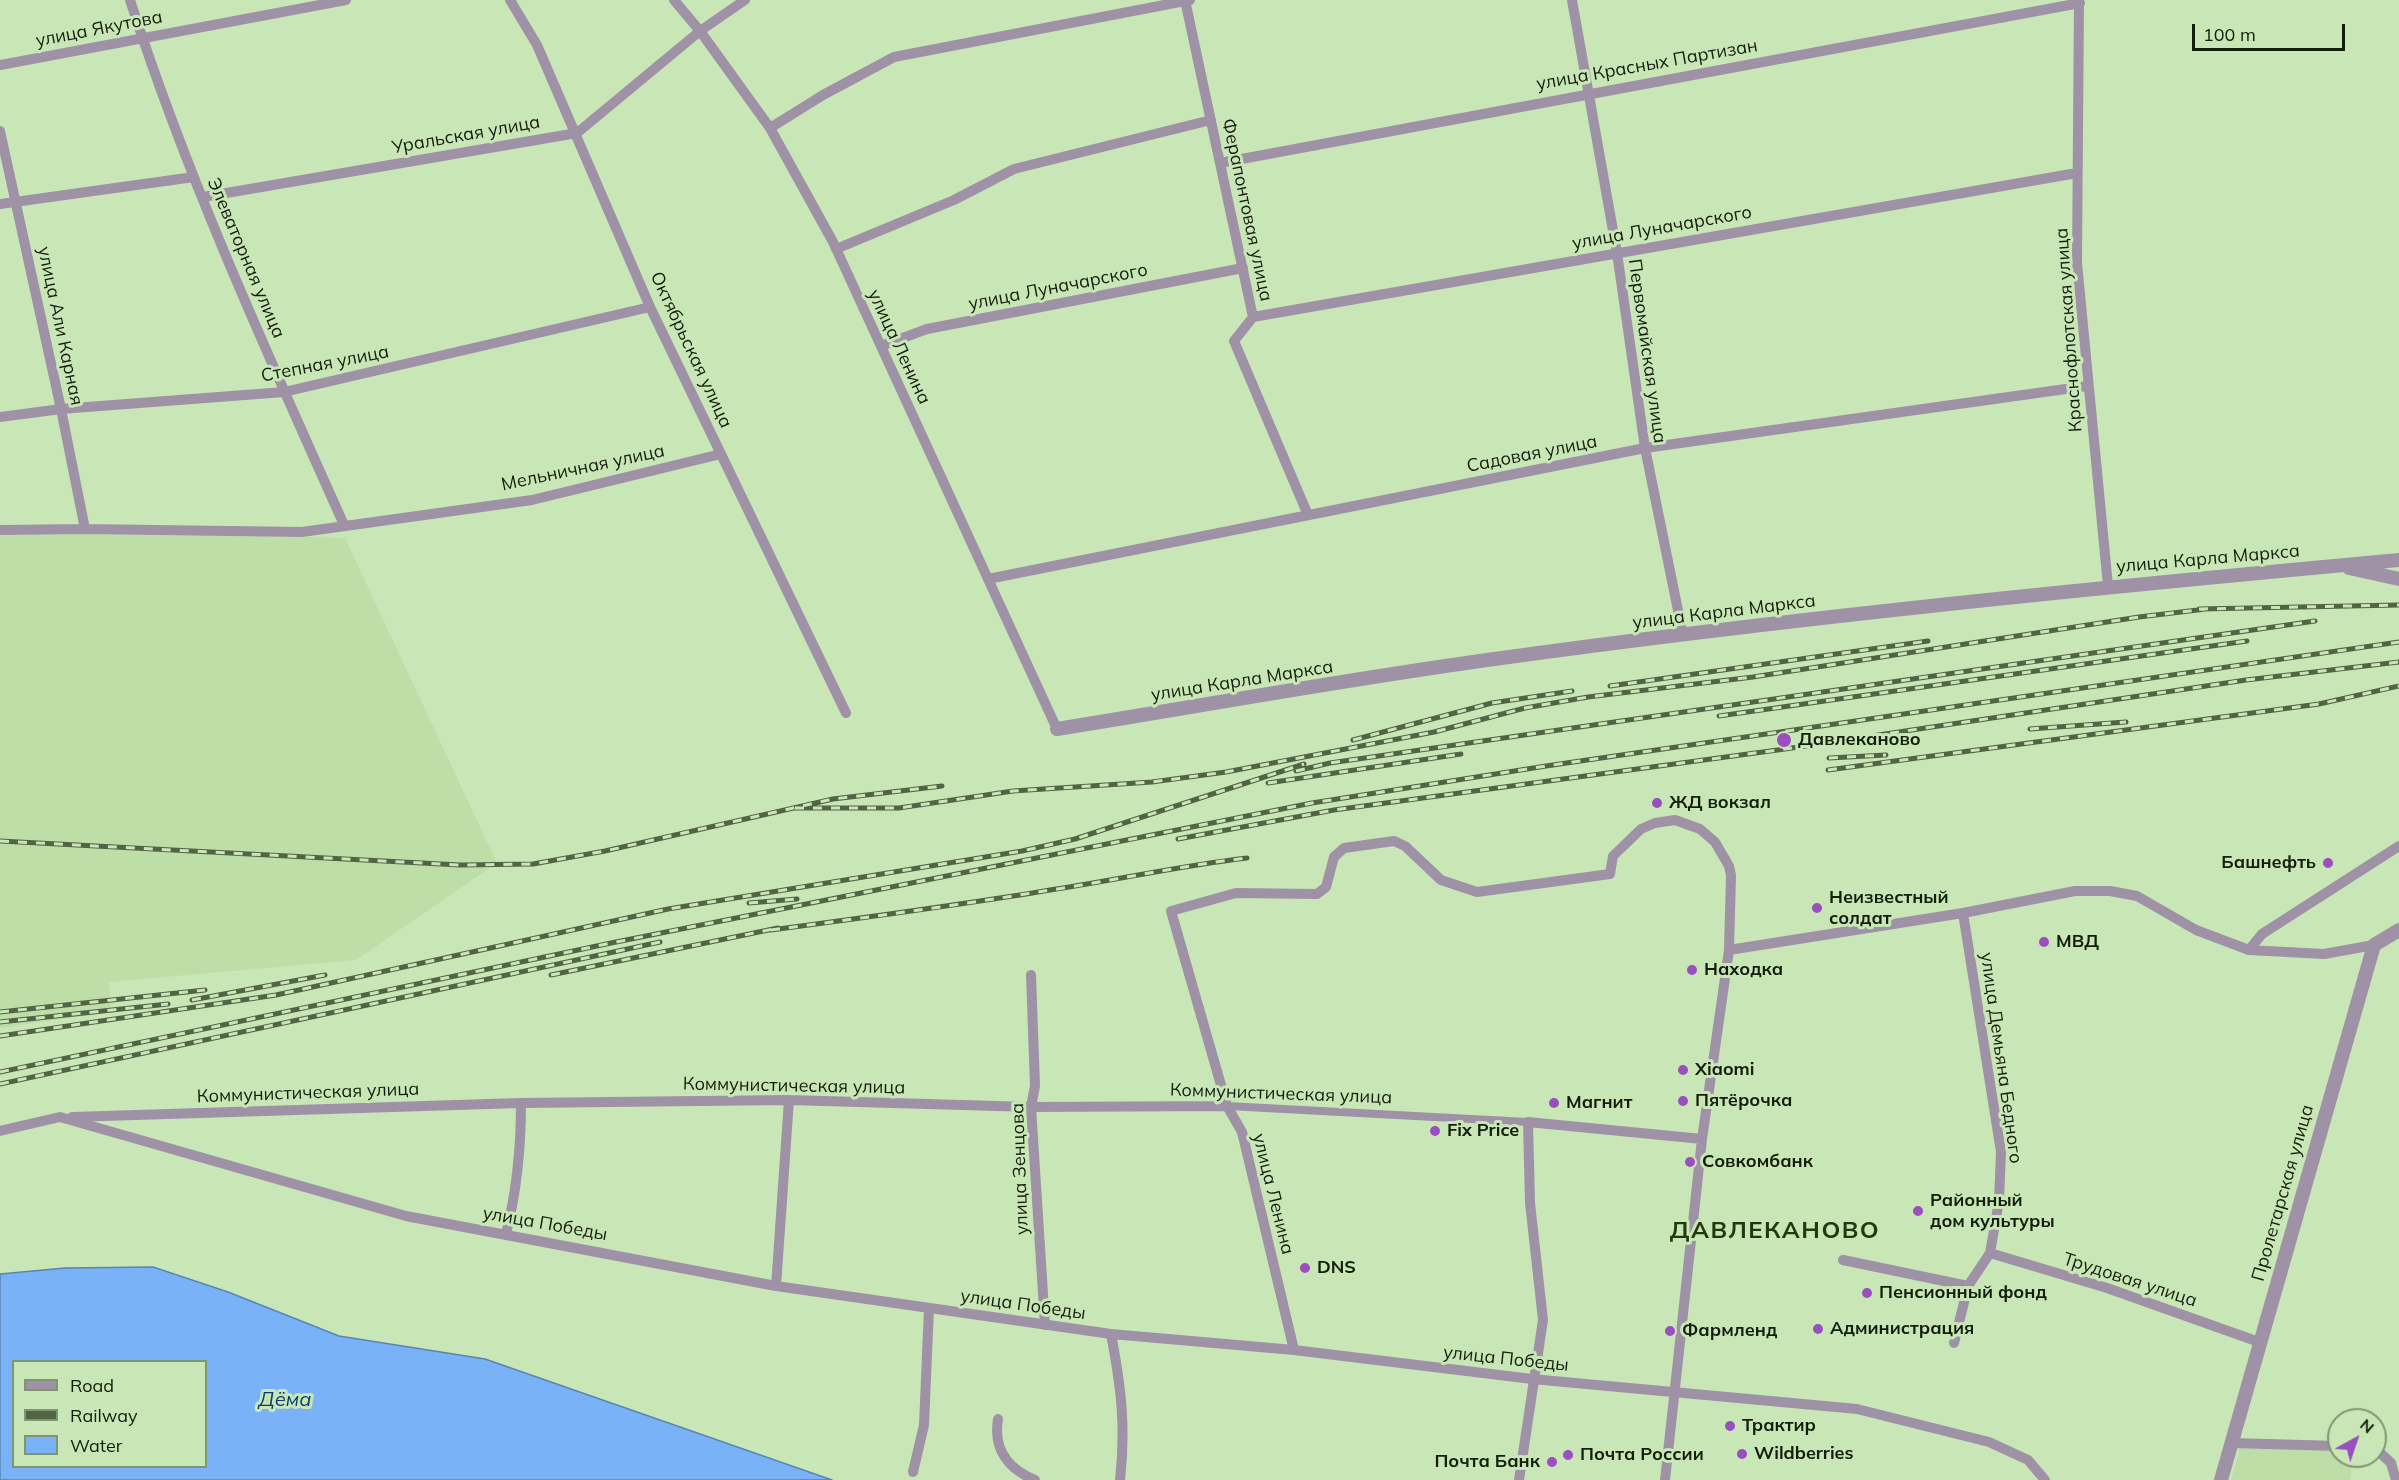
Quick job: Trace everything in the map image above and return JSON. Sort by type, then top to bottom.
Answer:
[{"type":"street","name":"Элеваторная улица","points":[[130,0],[194,177],[284,392],[344,525]]},
{"type":"street","name":"улица Якутова","points":[[0,65],[346,0]]},
{"type":"street","name":"Октябрьская улица","points":[[510,0],[537,45],[577,133],[650,307],[846,713]]},
{"type":"street","name":"улица Ленина","points":[[674,0],[700,31],[770,128],[836,249],[1057,729]]},
{"type":"street","name":"Уральская улица","points":[[203,197],[577,133],[700,31],[745,0]]},
{"type":"street","name":"Ферапонтовая улица","points":[[1187,0],[1253,317],[1234,341],[1308,515]]},
{"type":"street","points":[[770,128],[823,95],[894,57],[1187,0]]},
{"type":"street","name":"Первомайская улица","points":[[1572,0],[1617,253],[1645,448],[1683,635]]},
{"type":"street","name":"улица Красных Партизан","points":[[1220,163],[2080,1]]},
{"type":"street","name":"Краснофлотская улица","points":[[2080,1],[2077,262],[2108,586]]},
{"type":"street","points":[[836,249],[954,200],[1014,169],[1211,120]]},
{"type":"street","name":"улица Али Карная","points":[[0,130],[85,529]]},
{"type":"street","name":"улица Луначарского","points":[[1253,317],[2077,173]]},
{"type":"street","points":[[0,204],[194,177]]},
{"type":"street","name":"улица Луначарского","points":[[881,346],[927,329],[1243,268]]},
{"type":"street","name":"Степная улица","points":[[0,417],[61,409],[284,392],[650,307]]},
{"type":"street","name":"Садовая улица","points":[[988,579],[1645,448],[2088,386]]},
{"type":"street","name":"Мельничная улица","points":[[344,525],[532,500],[721,454]]},
{"type":"street","points":[[0,530],[303,532],[344,525]]},
{"type":"street","name":"улица Карла Маркса","points":[[1057,729],[1484,660],[2108,586],[2399,560]]},
{"type":"street","points":[[2336,566],[2399,579]]},
{"type":"street","name":"улица Ленина","points":[[1294,1350],[1242,1132],[1227,1106],[1171,911],[1236,893],[1317,894],[1326,888],[1334,857],[1344,848],[1394,841],[1405,846],[1441,880],[1477,891],[1610,874],[1613,856],[1641,829],[1654,823],[1675,820],[1700,829],[1715,842],[1729,866],[1729,950]]},
{"type":"street","points":[[2249,950],[2262,934],[2399,846]]},
{"type":"street","points":[[1665,1480],[1702,1139],[1729,950],[1963,913],[2075,891],[2110,891],[2137,896],[2196,930],[2249,950],[2324,954],[2374,945],[2399,930]]},
{"type":"street","name":"улица Демьяна Бедного","points":[[1954,1343],[1968,1286],[1990,1253],[1999,1201],[2001,1152],[1963,913]]},
{"type":"street","name":"Пролетарская улица","points":[[2221,1480],[2374,945]]},
{"type":"street","name":"улица Зенцова","points":[[1031,975],[1035,1086],[1031,1107],[1045,1325]]},
{"type":"street","points":[[776,1286],[789,1100]]},
{"type":"street","name":"Коммунистическая улица","points":[[60,1117],[521,1103],[789,1100],[1031,1107],[1227,1106],[1528,1122]]},
{"type":"street","points":[[506,1234],[517,1190],[521,1146],[521,1103]]},
{"type":"street","points":[[132,1137],[128,1127],[134,1115]]},
{"type":"street","name":"улица Победы","points":[[0,1131],[60,1117],[406,1216],[776,1286],[1111,1334],[1294,1350],[1533,1379],[1857,1409],[1989,1442],[2028,1460],[2044,1480]]},
{"type":"street","points":[[1519,1480],[1543,1320],[1530,1203],[1528,1122],[1702,1139]]},
{"type":"street","name":"Трудовая улица","points":[[1990,1253],[2107,1288],[2259,1342]]},
{"type":"street","points":[[1843,1260],[1968,1286]]},
{"type":"street","points":[[913,1472],[924,1425],[929,1308]]},
{"type":"street","points":[[1111,1334],[1122,1390],[1123,1448],[1120,1480]]},
{"type":"street","points":[[999,1419],[1002,1456],[1020,1474],[1035,1480]]},
{"type":"street","points":[[2231,1443],[2327,1446]]},
{"type":"street","points":[[2387,1459],[2391,1463],[2396,1480]]},
{"type":"shaded area","points":[[0,526],[345,538],[497,863],[356,960],[109,982],[111,1012],[0,1028]]},
{"type":"shaded area","points":[[2240,1448],[2327,1450],[2327,1468],[2352,1468],[2350,1480],[2231,1480]]},
{"type":"water","name":"Дёма","points":[[153,1267],[228,1292],[339,1336],[485,1359],[832,1480],[0,1480],[0,1274],[65,1268]]},
{"type":"railway","points":[[2199,609],[2399,605]]},
{"type":"railway","points":[[795,808],[899,808],[1013,791],[1152,782],[1226,772],[1434,732],[1525,708],[1588,697],[1753,677],[2139,617],[2206,609]]},
{"type":"railway","points":[[1296,771],[1330,763],[2315,621]]},
{"type":"railway","points":[[1610,686],[1928,641]]},
{"type":"railway","points":[[1719,716],[2247,641]]},
{"type":"railway","points":[[0,1072],[611,943],[1312,803],[1546,766],[2399,642]]},
{"type":"railway","points":[[1178,839],[1334,810],[1785,749],[2246,680],[2399,662]]},
{"type":"railway","points":[[1828,770],[2319,704],[2399,686]]},
{"type":"railway","points":[[1353,740],[1492,703],[1572,691]]},
{"type":"railway","points":[[2030,729],[2126,722]]},
{"type":"railway","points":[[1268,783],[1461,754]]},
{"type":"railway","points":[[1829,758],[1886,755]]},
{"type":"railway","points":[[0,1036],[276,995],[668,909],[1022,851],[1075,839],[1304,764]]},
{"type":"railway","points":[[0,841],[460,865],[533,864],[605,851],[833,799],[942,786]]},
{"type":"railway","points":[[771,930],[976,902],[1247,858]]},
{"type":"railway","points":[[749,903],[797,899]]},
{"type":"railway","points":[[551,975],[778,928]]},
{"type":"railway","points":[[0,1084],[660,942]]},
{"type":"railway","points":[[192,1000],[325,975]]},
{"type":"railway","points":[[0,1012],[205,990]]},
{"type":"railway","points":[[0,1022],[168,1004]]},
{"type":"place","name":"Давлеканово","points":[[1784,740]]},
{"type":"place","name":"ЖД вокзал","points":[[1657,803]]},
{"type":"place","name":"Башнефть","points":[[2328,863]]},
{"type":"place","name":"Неизвестный солдат","points":[[1817,908]]},
{"type":"place","name":"МВД","points":[[2044,942]]},
{"type":"place","name":"Находка","points":[[1692,970]]},
{"type":"place","name":"Xiaomi","points":[[1683,1070]]},
{"type":"place","name":"Пятёрочка","points":[[1683,1101]]},
{"type":"place","name":"Магнит","points":[[1554,1103]]},
{"type":"place","name":"Fix Price","points":[[1435,1131]]},
{"type":"place","name":"Совкомбанк","points":[[1690,1162]]},
{"type":"place","name":"Районный дом культуры","points":[[1918,1211]]},
{"type":"place","name":"DNS","points":[[1305,1268]]},
{"type":"place","name":"Пенсионный фонд","points":[[1867,1293]]},
{"type":"place","name":"Администрация","points":[[1818,1329]]},
{"type":"place","name":"Фармленд","points":[[1670,1331]]},
{"type":"place","name":"Трактир","points":[[1730,1426]]},
{"type":"place","name":"Wildberries","points":[[1742,1454]]},
{"type":"place","name":"Почта России","points":[[1568,1455]]},
{"type":"place","name":"Почта Банк","points":[[1552,1462]]},
{"type":"district","name":"ДАВЛЕКАНОВО","points":[[1775,1231]]}]
